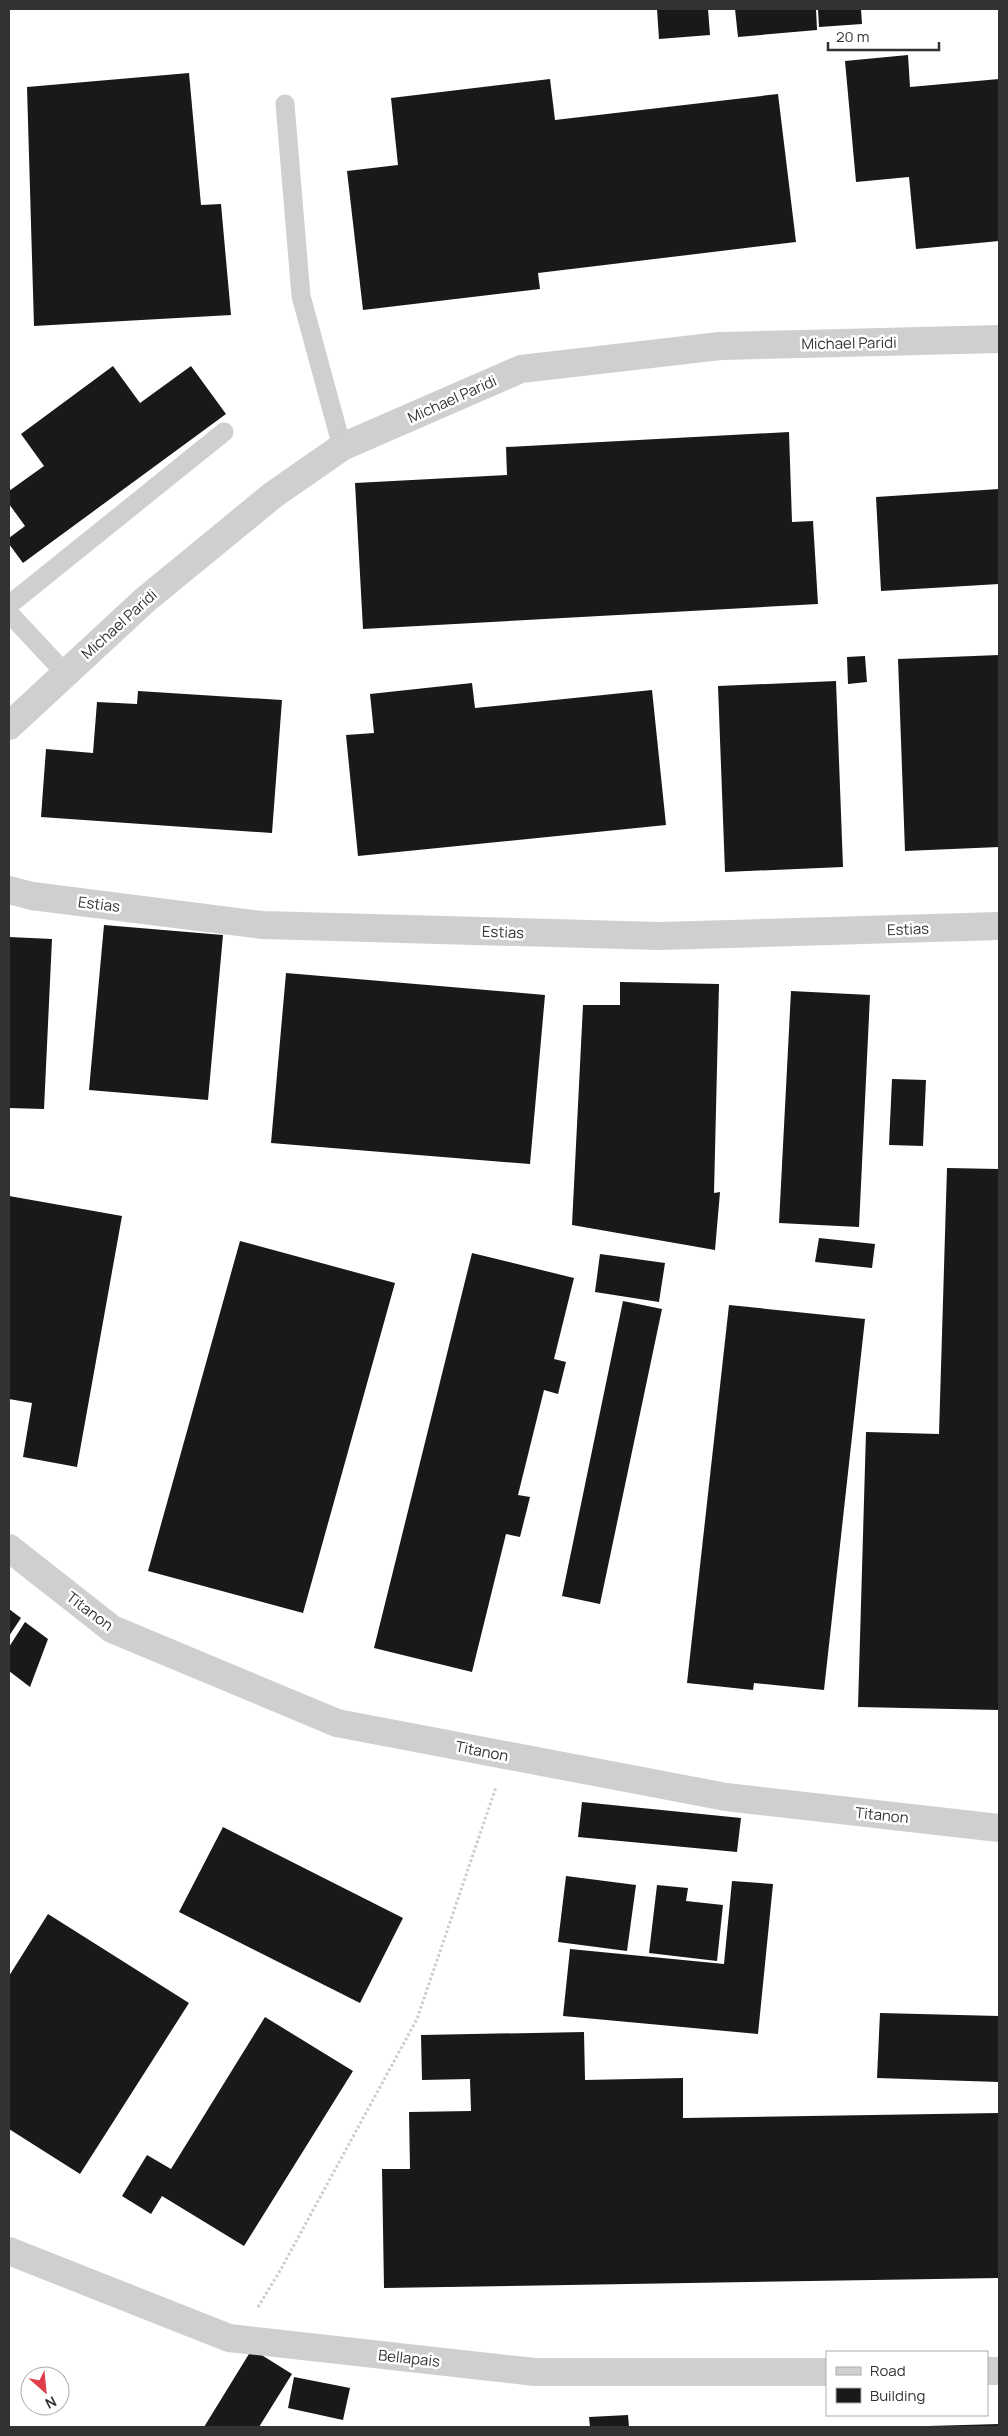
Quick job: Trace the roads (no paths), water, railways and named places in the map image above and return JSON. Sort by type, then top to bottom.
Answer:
[{"type":"street","name":"Michael Paridi","points":[[9,726],[145,600],[273,496],[342,447],[521,369],[720,346],[999,339]]},
{"type":"street","name":"Estias","points":[[9,890],[32,896],[262,925],[659,936],[999,926]]},
{"type":"street","name":"Titanon","points":[[9,1548],[112,1629],[337,1723],[726,1798],[999,1828]]},
{"type":"street","name":"Bellapais","points":[[9,2251],[229,2338],[535,2372],[826,2372]]},
{"type":"lane","points":[[285,104],[301,296],[342,447]]},
{"type":"lane","points":[[9,605],[224,432]]},
{"type":"lane","points":[[9,613],[65,674]]}]
